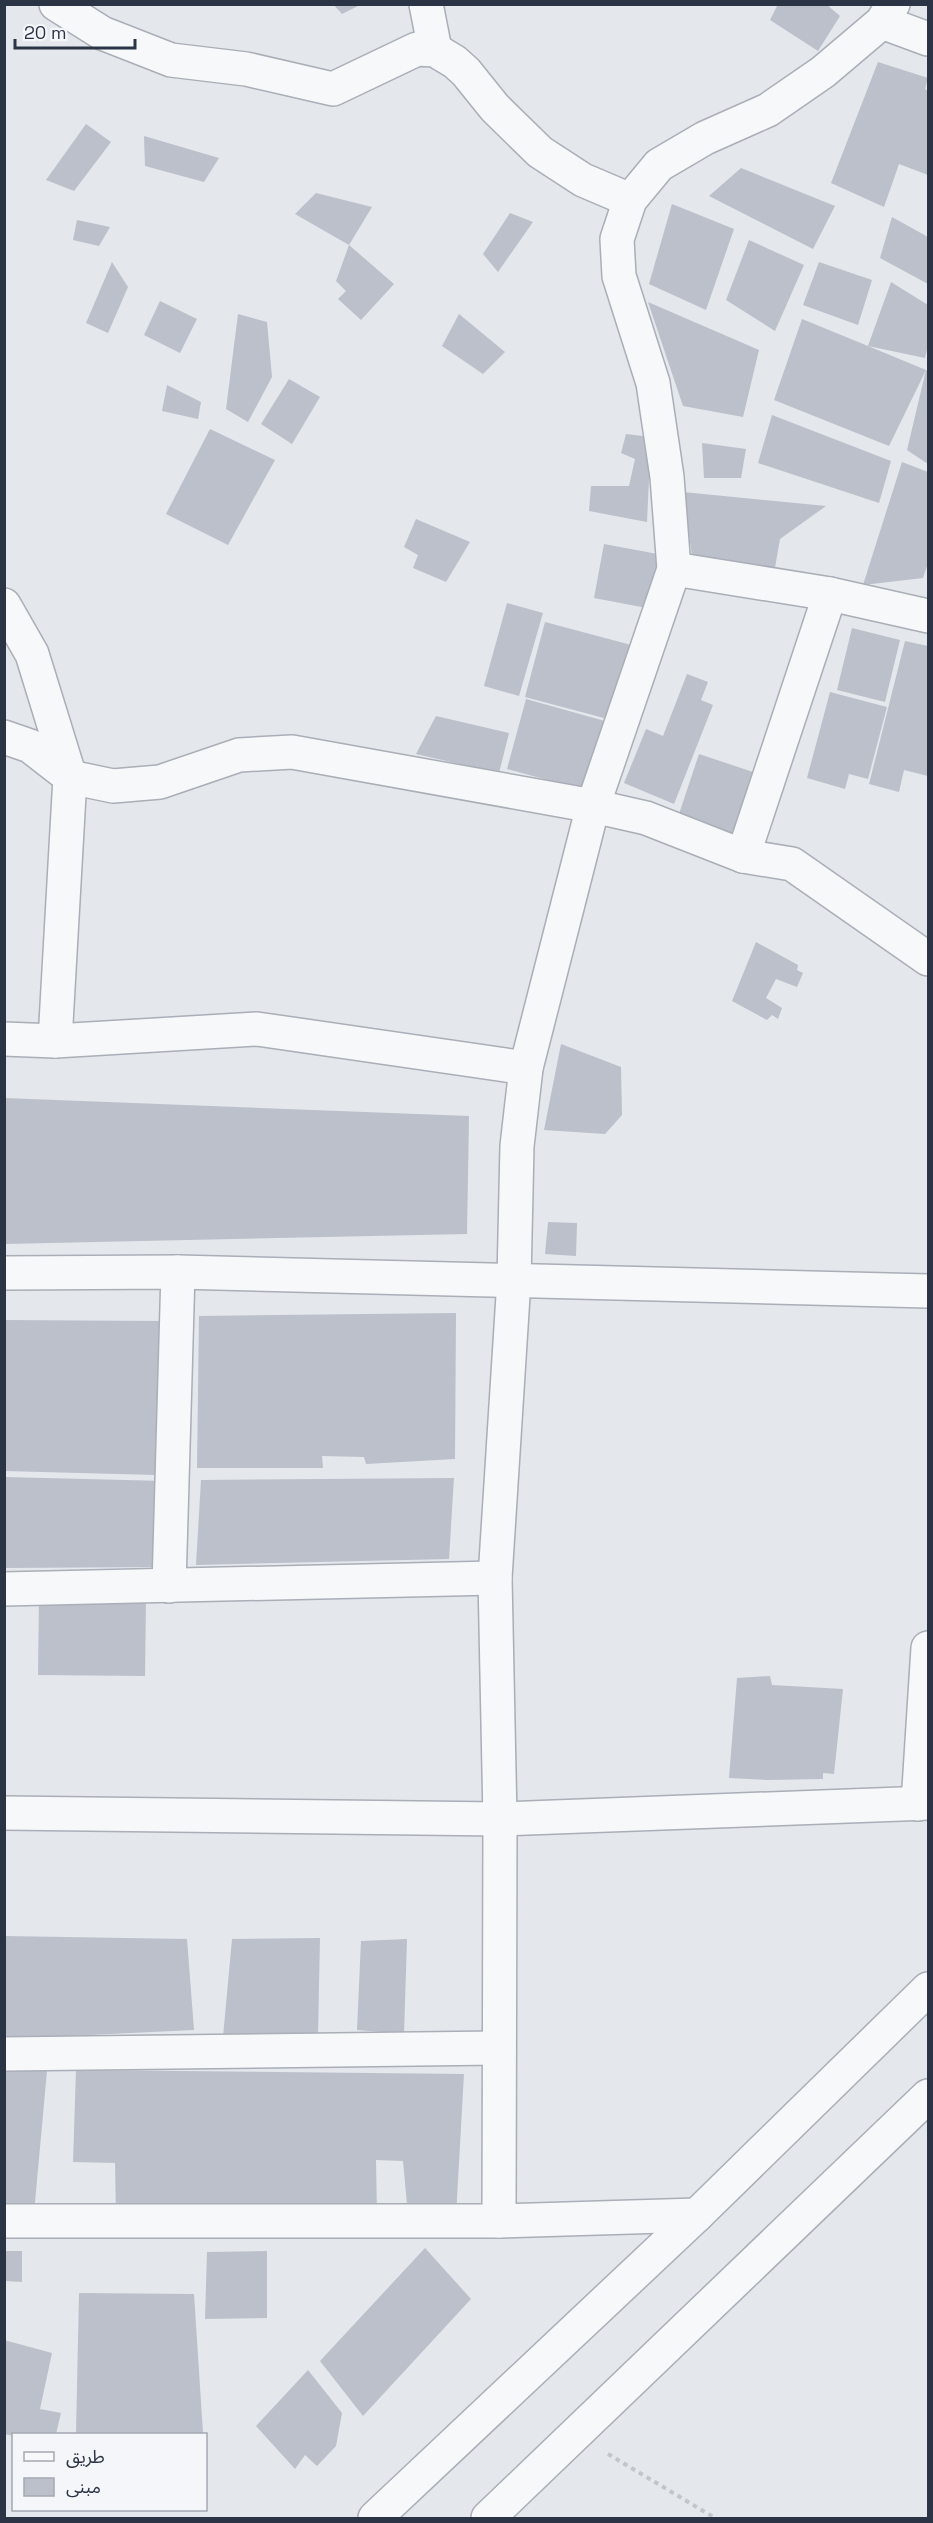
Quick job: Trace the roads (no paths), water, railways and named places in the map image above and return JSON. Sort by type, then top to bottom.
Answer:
[{"type":"street","points":[[56,4],[102,33],[171,60],[246,69],[333,90],[417,49],[435,50],[466,72],[495,108],[540,152],[583,180],[630,200]]},
{"type":"street","points":[[426,4],[435,50]]},
{"type":"street","points":[[499,2221],[500,1819],[495,1578],[514,1280],[517,1146],[526,1068],[592,806],[674,569],[668,477],[653,383],[620,276],[617,239],[630,200],[659,165],[705,138],[768,110],[823,72],[887,13],[928,39]]},
{"type":"street","points":[[674,569],[830,594],[928,616]]},
{"type":"street","points":[[742,856],[830,594]]},
{"type":"street","points":[[4,605],[32,654],[70,777],[55,1041]]},
{"type":"street","points":[[4,737],[30,746],[70,777],[113,786],[160,782],[239,755],[292,752],[592,806],[646,818],[742,856],[792,864],[928,959]]},
{"type":"street","points":[[4,1039],[55,1041],[257,1029],[526,1068]]},
{"type":"street","points":[[170,1586],[178,1272]]},
{"type":"street","points":[[4,1273],[178,1272],[928,1291]]},
{"type":"street","points":[[4,1589],[495,1578]]},
{"type":"street","points":[[4,1813],[500,1819],[923,1804],[928,1648]]},
{"type":"street","points":[[375,2518],[697,2215],[928,1989]]},
{"type":"street","points":[[4,2054],[498,2048]]},
{"type":"street","points":[[488,2518],[928,2096]]},
{"type":"street","points":[[4,2221],[499,2221],[697,2215]]}]
